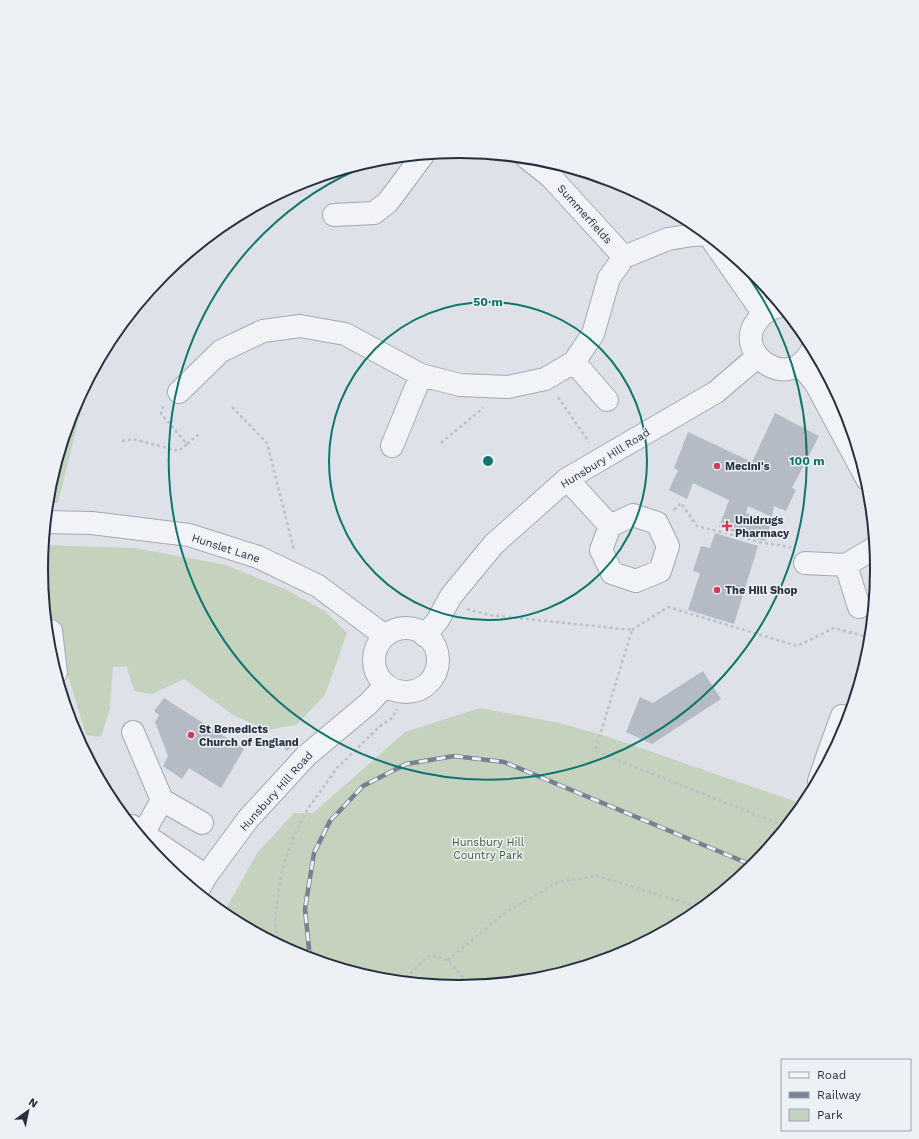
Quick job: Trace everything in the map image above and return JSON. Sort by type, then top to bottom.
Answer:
[{"type":"street","points":[[334,215],[374,213],[388,202],[419,161]]},
{"type":"street","name":"Summerfields","points":[[536,165],[551,177],[624,257]]},
{"type":"street","points":[[172,397],[221,351],[263,331],[300,326],[344,334],[422,375],[460,385],[508,387],[545,378],[574,362],[593,334],[609,278],[624,257],[668,239],[698,234]]},
{"type":"street","points":[[729,259],[773,309],[754,325],[751,336],[752,347],[757,357],[769,366],[780,370],[790,369],[801,365],[810,354]]},
{"type":"street","name":"Hunsbury Hill Road","points":[[426,636],[438,620],[451,596],[494,544],[567,479],[716,392],[757,357]]},
{"type":"street","points":[[574,362],[607,400]]},
{"type":"street","points":[[801,365],[816,384],[855,457]]},
{"type":"street","points":[[392,446],[422,375]]},
{"type":"street","points":[[567,479],[610,526]]},
{"type":"street","points":[[632,515],[657,523],[668,546],[660,571],[636,581],[612,573],[601,550],[610,526],[632,515]]},
{"type":"street","name":"Hunslet Lane","points":[[51,522],[92,523],[190,535],[258,557],[318,586],[385,636]]},
{"type":"street","points":[[799,555],[846,565],[870,550]]},
{"type":"street","points":[[846,565],[859,607]]},
{"type":"street","points":[[405,629],[416,630],[426,636],[432,643],[436,652],[436,667],[431,680],[423,687],[414,691],[404,692],[394,690],[386,685],[378,677],[374,667],[374,656],[378,645],[385,636],[394,631],[405,629]]},
{"type":"street","name":"Hunsbury Hill Road","points":[[201,884],[248,819],[306,756],[368,704],[386,685]]},
{"type":"street","points":[[838,731],[842,716]]},
{"type":"street","points":[[133,732],[162,800],[202,823]]},
{"type":"street","points":[[139,828],[162,800]]},
{"type":"street","points":[[150,841],[201,884]]},
{"type":"path","points":[[545,378],[601,459]]},
{"type":"path","points":[[172,397],[161,414],[187,444]]},
{"type":"path","points":[[232,407],[267,443],[295,554]]},
{"type":"path","points":[[441,443],[484,408]]},
{"type":"path","points":[[122,441],[133,439],[179,450],[199,434]]},
{"type":"path","points":[[658,526],[681,503],[697,526],[764,543],[799,555]]},
{"type":"path","points":[[451,596],[466,608],[490,614],[632,630],[668,607],[797,646],[834,628],[865,636]]},
{"type":"path","points":[[632,630],[595,751],[782,825]]},
{"type":"path","points":[[277,939],[274,917],[282,870],[294,836],[309,806],[337,768],[379,727],[392,718],[397,709]]},
{"type":"path","points":[[448,960],[503,914],[558,882],[596,876],[696,906]]},
{"type":"path","points":[[409,977],[429,956],[448,960],[466,981]]},
{"type":"green space","points":[[83,404],[58,503],[54,503],[62,463]]},
{"type":"green space","points":[[49,545],[135,548],[226,565],[285,589],[325,611],[347,633],[325,695],[296,725],[266,730],[233,715],[184,679],[152,694],[134,691],[127,667],[113,667],[110,708],[101,737],[86,735],[52,623],[49,596]]},
{"type":"green space","name":"Hunsbury Hill Country Park","points":[[480,708],[559,723],[606,736],[799,803],[769,841],[731,879],[688,912],[642,939],[617,950],[566,967],[540,973],[486,980],[460,981],[433,980],[379,973],[353,967],[302,950],[277,939],[226,908],[257,853],[294,813],[313,813],[405,732]]},
{"type":"building","points":[[775,413],[819,436],[792,488],[796,490],[786,511],[774,506],[772,517],[748,506],[746,513],[772,520],[765,541],[719,527],[729,500],[693,483],[687,499],[669,490],[678,470],[674,468],[688,432],[752,462]]},
{"type":"building","points":[[715,533],[758,546],[734,624],[688,610],[700,573],[693,571],[701,546],[710,548]]},
{"type":"building","points":[[703,671],[721,699],[652,744],[626,732],[640,697],[653,703]]},
{"type":"building","name":"St Benedicts Church of England","points":[[164,698],[244,749],[221,788],[189,768],[182,779],[163,766],[168,756],[155,722],[159,715],[154,711]]},
{"type":"building","points":[[291,739],[295,744],[287,751],[283,747]]},
{"type":"railway","points":[[309,953],[305,909],[314,853],[330,821],[363,786],[406,764],[454,756],[504,762],[747,863]]},
{"type":"place","name":"Mecini's","points":[[717,466]]},
{"type":"place","name":"Unidrugs Pharmacy","points":[[727,526]]},
{"type":"place","name":"The Hill Shop","points":[[717,590]]},
{"type":"place","name":"St Benedicts Church of England","points":[[191,735]]}]
